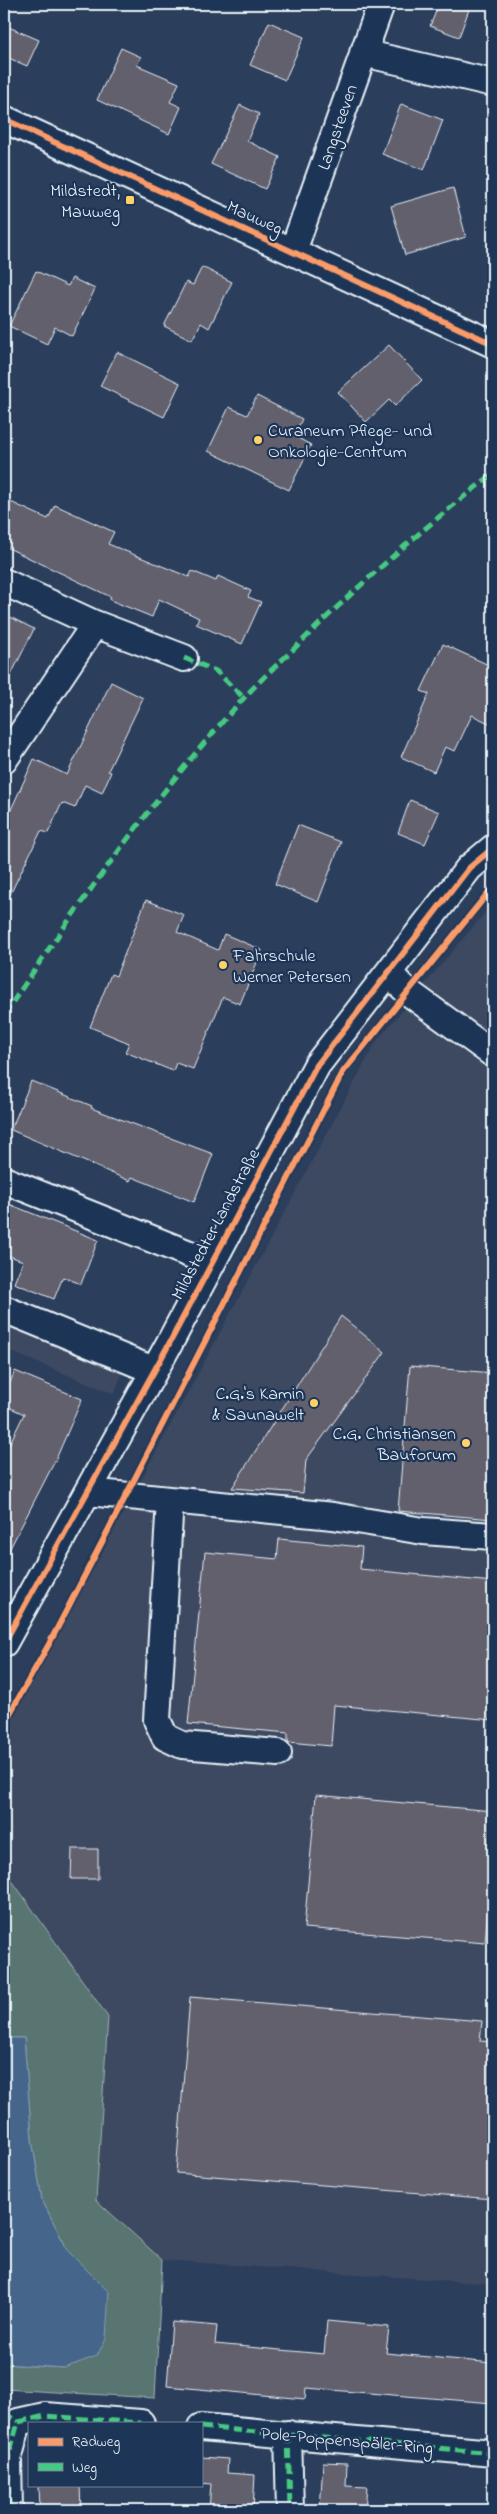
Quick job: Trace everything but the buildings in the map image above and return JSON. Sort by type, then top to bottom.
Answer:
[{"type":"street","name":"Langsteeven","points":[[293,251],[381,4]]},
{"type":"street","points":[[363,53],[493,83]]},
{"type":"street","name":"Mauweg","points":[[4,119],[493,344]]},
{"type":"street","points":[[4,582],[95,624],[184,658]]},
{"type":"street","points":[[4,760],[95,624]]},
{"type":"street","name":"Mildstedter Landstraße","points":[[4,1643],[212,1264],[317,1065],[469,868],[493,848]]},
{"type":"street","points":[[388,973],[408,992],[493,1054]]},
{"type":"street","points":[[4,1180],[212,1264]]},
{"type":"street","points":[[4,1309],[153,1370]]},
{"type":"street","points":[[88,1492],[333,1516],[423,1531],[493,1536]]},
{"type":"street","points":[[170,1500],[157,1720],[165,1737],[182,1745],[278,1753]]},
{"type":"street","points":[[9,2510],[8,2459],[18,2422],[45,2416],[127,2422]]},
{"type":"street","name":"Pole-Poppenspäler-Ring","points":[[202,2427],[493,2453]]},
{"type":"street","points":[[288,2434],[290,2510]]},
{"type":"shaded area","points":[[493,903],[493,2284],[162,2260],[96,2200],[108,2017],[4,1869],[4,1735],[376,1042]]},
{"type":"shaded area","points":[[4,1296],[132,1349],[114,1394],[4,1349]]},
{"type":"shaded area","points":[[4,2038],[24,2038],[32,2140],[42,2200],[68,2251],[109,2292],[106,2338],[97,2356],[64,2368],[4,2364]]},
{"type":"green space","points":[[4,1869],[108,2017],[96,2200],[162,2260],[155,2398],[4,2389],[4,2364],[64,2368],[109,2292],[68,2251],[42,2200],[32,2140],[24,2038],[4,2038]]},
{"type":"marked path","points":[[4,1015],[118,852],[210,736],[243,699],[271,670],[370,577],[493,474]]},
{"type":"marked path","points":[[184,658],[216,671],[244,698]]},
{"type":"marked path","points":[[4,2413],[18,2422]]},
{"type":"marked path","points":[[9,2510],[8,2459],[18,2422],[45,2416],[127,2422]]},
{"type":"marked path","points":[[202,2427],[493,2453]]},
{"type":"marked path","points":[[288,2434],[290,2510]]},
{"type":"cycle path","points":[[4,119],[493,344]]},
{"type":"cycle path","points":[[4,1643],[169,1344],[317,1065],[469,868],[493,848]]},
{"type":"cycle path","points":[[4,1724],[49,1644],[343,1072],[493,887]]},
{"type":"place","name":"Mildstedt, Mauweg","points":[[130,200]]},
{"type":"place","name":"Curaneum Pflege- und Onkologie-Centrum","points":[[258,440]]},
{"type":"place","name":"Fahrschule Werner Petersen","points":[[223,965]]},
{"type":"place","name":"C.G.'s Kamin & Saunawelt","points":[[314,1403]]},
{"type":"place","name":"C.G. Christiansen Bauforum","points":[[466,1443]]}]
